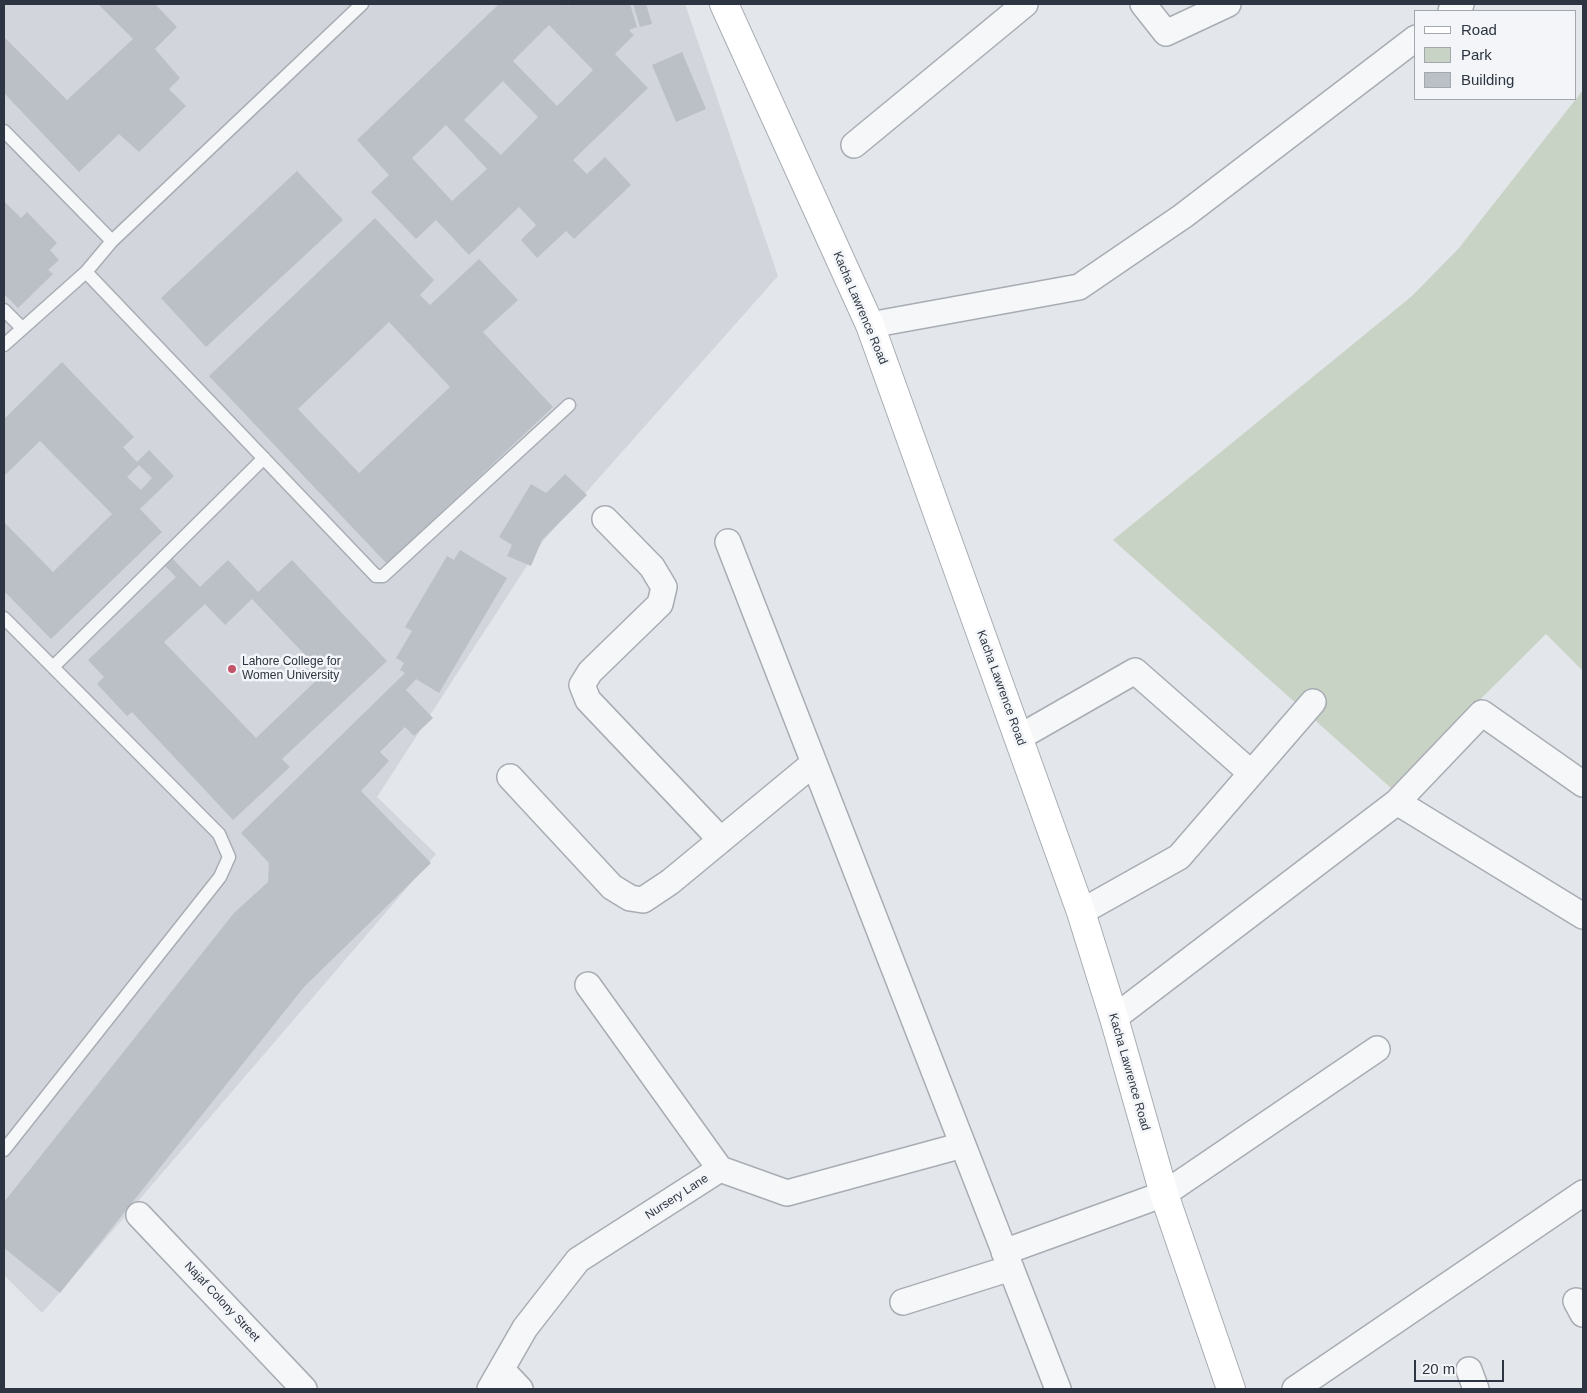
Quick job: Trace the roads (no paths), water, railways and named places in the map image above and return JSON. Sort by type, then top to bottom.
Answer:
[{"type":"street","name":"Kacha Lawrence Road","points":[[724,4],[870,325],[1081,912],[1114,1018],[1164,1194],[1231,1389]]},
{"type":"street","points":[[854,145],[1025,4]]},
{"type":"street","points":[[1144,4],[1166,33],[1228,4]]},
{"type":"street","points":[[870,325],[1079,287],[1183,216],[1414,40]]},
{"type":"street","points":[[605,519],[652,566],[664,587],[660,604],[590,672],[582,685],[588,700],[721,840]]},
{"type":"street","points":[[728,542],[1058,1389]]},
{"type":"street","points":[[1018,738],[1135,671],[1251,773]]},
{"type":"street","points":[[1081,912],[1178,857],[1313,702]]},
{"type":"street","points":[[1114,1018],[1397,802],[1482,713],[1583,784]]},
{"type":"street","points":[[510,777],[612,887],[630,898],[643,900],[670,882],[814,763]]},
{"type":"street","points":[[1397,802],[1583,916]]},
{"type":"street","points":[[588,985],[720,1169]]},
{"type":"street","points":[[904,1302],[1164,1194],[1377,1049]]},
{"type":"street","name":"Nursery Lane","points":[[496,1380],[525,1328],[578,1260],[720,1169],[787,1193],[963,1145]]},
{"type":"street","points":[[1295,1389],[1583,1193]]},
{"type":"street","name":"Najaf Colony Street","points":[[139,1214],[304,1389]]},
{"type":"street","points":[[496,1380],[520,1389]]},
{"type":"lane","points":[[4,345],[86,272],[112,241],[362,4]]},
{"type":"lane","points":[[4,131],[112,241]]},
{"type":"lane","points":[[86,272],[376,576],[383,576],[569,405]]},
{"type":"lane","points":[[4,310],[22,328]]},
{"type":"lane","points":[[53,667],[264,458]]},
{"type":"lane","points":[[4,618],[219,834],[229,857],[220,877],[4,1150]]},
{"type":"place","name":"Lahore College for Women University","points":[[232,669]]}]
